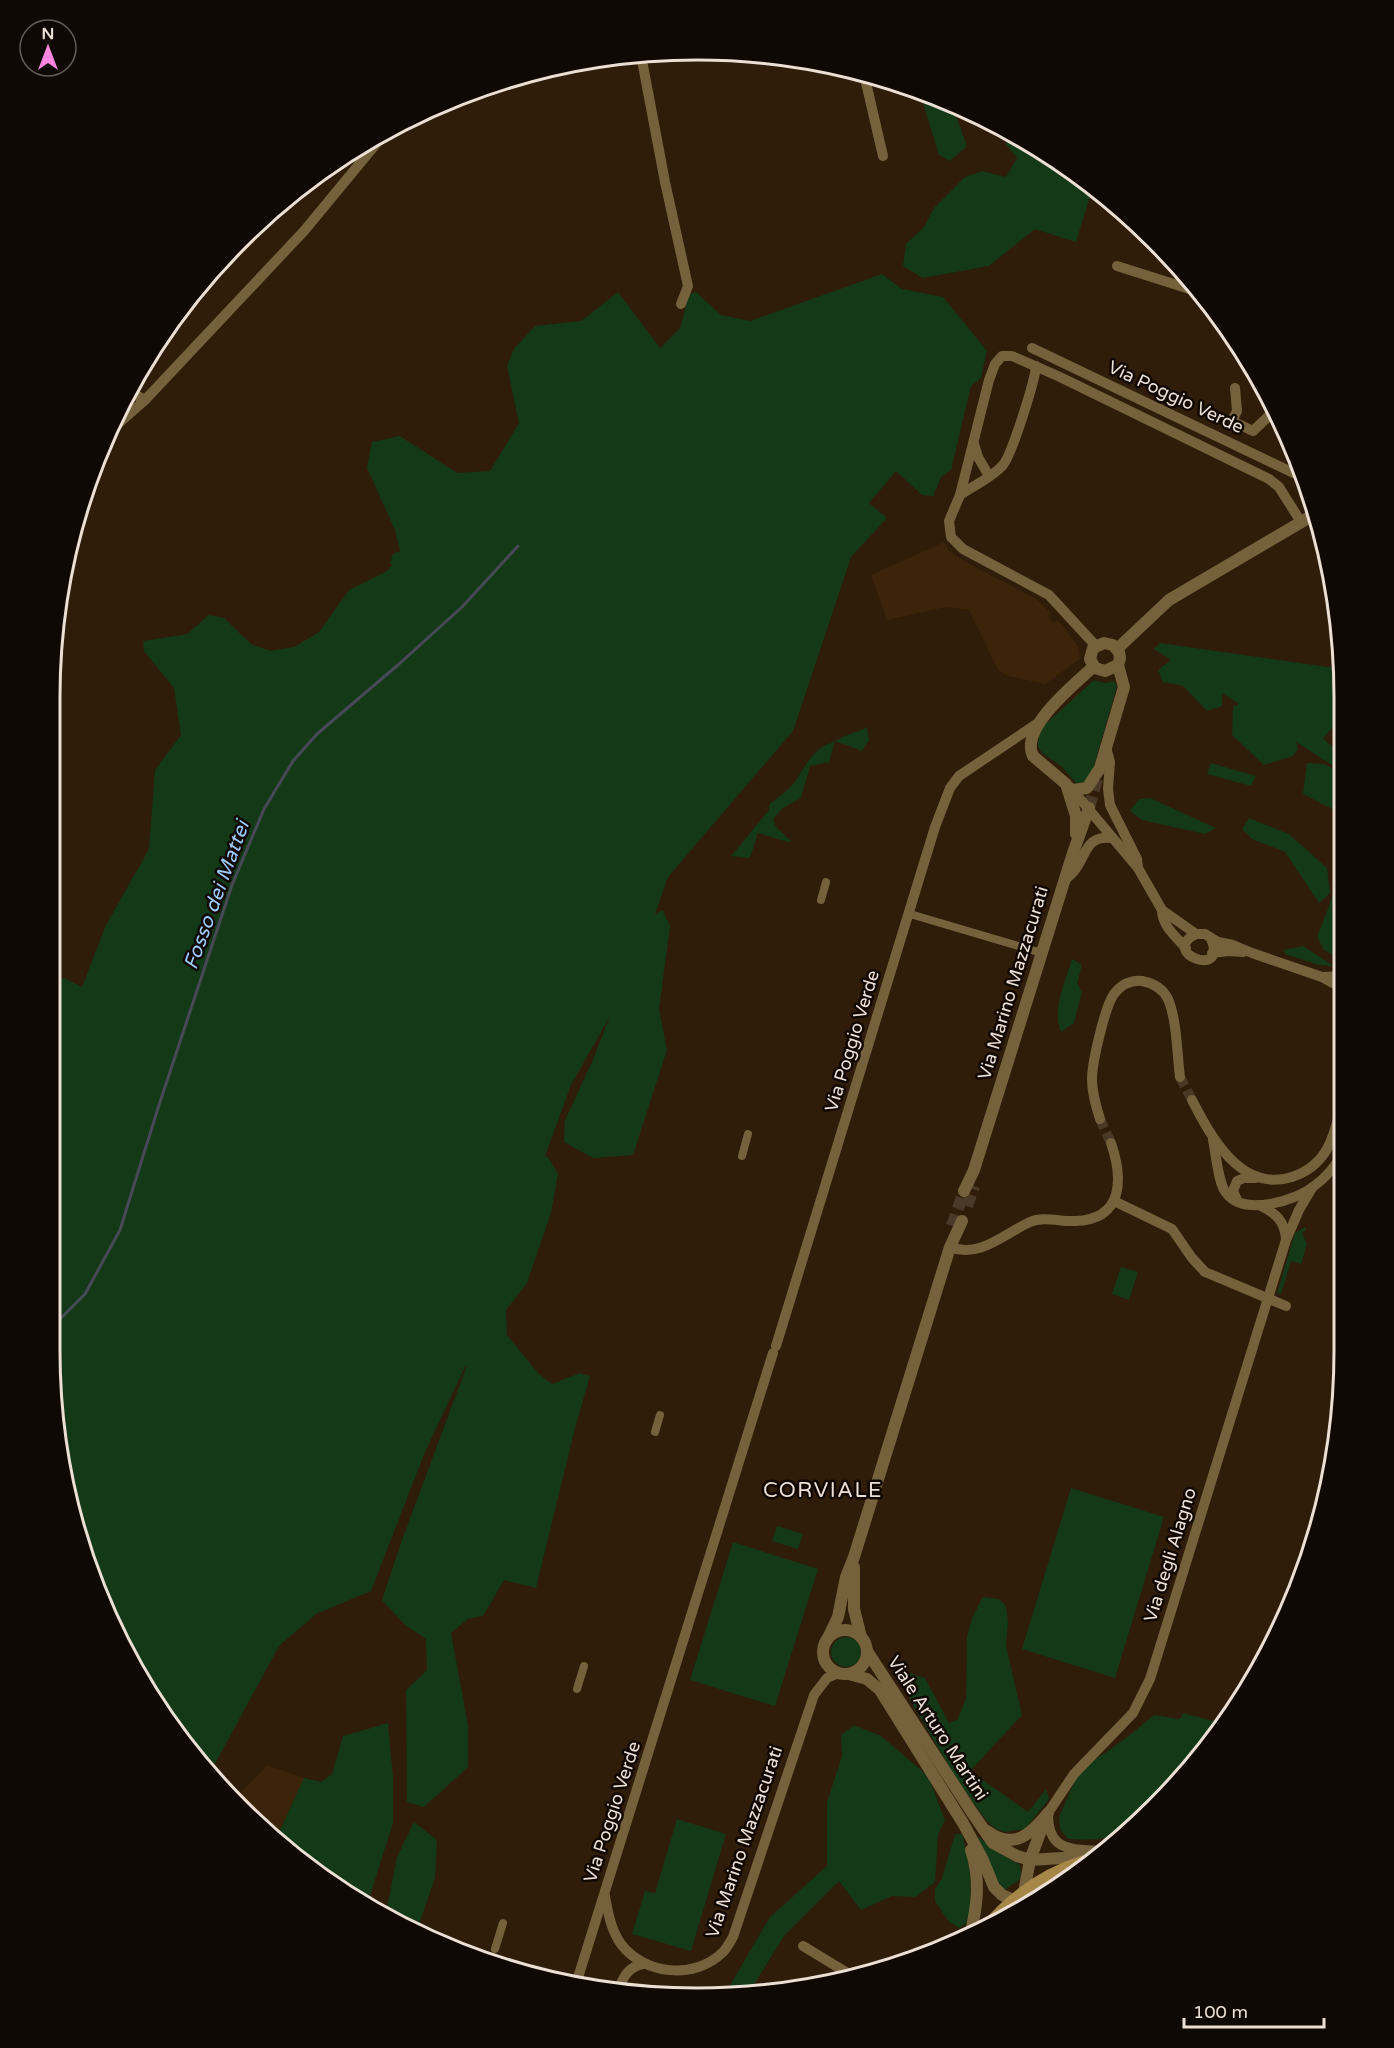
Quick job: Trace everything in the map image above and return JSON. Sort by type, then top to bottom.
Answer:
[{"type":"main road","points":[[1006,1908],[1018,1896],[1067,1869]]},
{"type":"street","points":[[643,62],[665,182],[688,286],[681,304]]},
{"type":"street","points":[[866,83],[883,156]]},
{"type":"street","points":[[125,417],[145,400],[304,231],[371,150]]},
{"type":"street","points":[[1117,266],[1184,287]]},
{"type":"street","name":"Via Poggio Verde","points":[[1032,348],[1293,473]]},
{"type":"street","points":[[1096,646],[1049,595],[969,552],[955,542],[951,535],[949,524],[960,495],[989,380],[997,361],[1002,356],[1009,355],[1036,366],[1269,479],[1279,487],[1301,522]]},
{"type":"street","points":[[960,495],[1002,466],[1007,458],[1034,383],[1036,366]]},
{"type":"street","points":[[1235,388],[1237,411],[1232,422],[1253,431]]},
{"type":"street","points":[[136,395],[145,400]]},
{"type":"street","points":[[1251,452],[1253,431],[1269,416]]},
{"type":"street","points":[[974,444],[978,457],[989,476]]},
{"type":"street","points":[[1117,649],[1169,600],[1308,518]]},
{"type":"street","points":[[1069,787],[1087,788],[1100,768],[1124,687],[1118,665],[1117,649],[1107,643],[1096,646],[1090,656],[1093,667]]},
{"type":"street","points":[[1093,667],[1106,671],[1118,665]]},
{"type":"street","points":[[1093,667],[1038,723],[1031,741],[1031,751],[1036,759],[1069,787],[1089,808],[1138,868],[1162,910],[1196,934],[1205,934],[1211,939],[1322,977],[1334,984]]},
{"type":"street","name":"Via Poggio Verde","points":[[643,1964],[619,1941],[611,1924],[604,1896],[837,1150],[935,827],[953,784],[963,772],[1038,723]]},
{"type":"street","points":[[1106,747],[1110,762],[1108,789],[1110,805],[1137,859],[1138,868]]},
{"type":"street","points":[[1069,787],[1076,816],[1073,853]]},
{"type":"street","name":"Via Marino Mazzacurati","points":[[969,1188],[1064,880],[1089,808]]},
{"type":"street","points":[[1064,880],[1075,871],[1093,841],[1099,838],[1112,838]]},
{"type":"street","points":[[821,900],[826,882]]},
{"type":"street","points":[[1162,910],[1162,917],[1170,932],[1186,948],[1189,955],[1198,961],[1205,960],[1212,953],[1214,946],[1211,939]]},
{"type":"street","points":[[910,914],[1042,953]]},
{"type":"street","points":[[1186,948],[1189,939],[1196,934]]},
{"type":"street","points":[[1212,953],[1228,951],[1252,953]]},
{"type":"street","points":[[1322,977],[1334,976]]},
{"type":"street","points":[[1100,1119],[1093,1095],[1094,1061],[1110,1002],[1116,992],[1127,983],[1146,982],[1165,994],[1171,1008],[1180,1077]]},
{"type":"street","points":[[1192,1100],[1212,1137],[1233,1162],[1260,1178]]},
{"type":"street","points":[[1238,1202],[1233,1191],[1237,1181],[1244,1178],[1288,1178],[1305,1171],[1314,1164],[1330,1143],[1334,1130]]},
{"type":"street","points":[[742,1156],[748,1134]]},
{"type":"street","points":[[1212,1137],[1224,1189],[1227,1195],[1238,1202],[1259,1205],[1284,1201],[1312,1188],[1334,1166]]},
{"type":"street","points":[[952,1243],[968,1251],[986,1246],[1032,1221],[1088,1220],[1099,1215],[1114,1201],[1118,1188],[1117,1161],[1111,1143]]},
{"type":"street","name":"Via degli Alagno","points":[[1018,1896],[1048,1813],[1074,1774],[1133,1713],[1150,1679],[1286,1240],[1312,1188]]},
{"type":"street","points":[[1114,1201],[1172,1229],[1197,1265],[1205,1272],[1286,1306]]},
{"type":"street","points":[[1259,1205],[1280,1219],[1286,1240]]},
{"type":"street","points":[[854,1557],[854,1609],[867,1651],[860,1668],[844,1673],[829,1666],[824,1658],[824,1649],[838,1617],[846,1576],[854,1557],[957,1224]]},
{"type":"street","points":[[655,1432],[660,1415]]},
{"type":"street","points":[[827,1640],[840,1631],[852,1631],[861,1637]]},
{"type":"street","name":"Viale Arturo Martini","points":[[867,1651],[991,1840],[1017,1856],[1030,1860],[1084,1857]]},
{"type":"street","points":[[577,1689],[584,1666]]},
{"type":"street","name":"Via Marino Mazzacurati","points":[[643,1964],[666,1970],[689,1969],[713,1960],[724,1952],[733,1937],[814,1695],[827,1678],[844,1673]]},
{"type":"street","name":"Viale Arturo Martini","points":[[844,1673],[867,1679],[880,1690],[963,1823],[982,1858],[994,1887],[1005,1897],[1018,1896]]},
{"type":"street","points":[[1048,1813],[1051,1833],[1060,1845],[1073,1850],[1092,1851]]},
{"type":"street","name":"Viale Arturo Martini","points":[[980,1824],[994,1836],[1017,1838],[1031,1833],[1048,1813]]},
{"type":"street","name":"Viale Arturo Martini","points":[[963,1823],[978,1874],[972,1925]]},
{"type":"street","points":[[578,1977],[604,1896]]},
{"type":"street","points":[[495,1949],[503,1923]]},
{"type":"street","points":[[803,1946],[843,1971]]},
{"type":"street","points":[[621,1984],[626,1973],[633,1967],[643,1964]]},
{"type":"shaded area","points":[[944,542],[949,551],[969,564],[1035,598],[1051,613],[1048,617],[1054,623],[1058,620],[1078,646],[1080,659],[1045,684],[1008,676],[998,670],[969,610],[946,607],[887,620],[871,575]]},
{"type":"shaded area","points":[[267,1765],[304,1778],[279,1832],[240,1794]]},
{"type":"green space","points":[[922,101],[956,115],[967,146],[950,161],[939,155]]},
{"type":"green space","points":[[1008,141],[1016,145],[1090,196],[1076,242],[1035,229],[989,266],[923,278],[903,266],[906,244],[924,227],[934,208],[965,177],[982,171],[1006,177],[1017,158],[1006,144]]},
{"type":"green space","points":[[882,274],[902,289],[943,297],[987,351],[981,378],[971,386],[951,470],[941,477],[933,496],[922,495],[896,471],[869,503],[887,518],[851,557],[793,731],[668,877],[655,914],[663,910],[670,926],[659,1009],[667,1050],[633,1155],[593,1158],[564,1142],[565,1120],[610,1016],[571,1085],[545,1156],[548,1157],[558,1174],[551,1213],[527,1283],[506,1310],[507,1335],[538,1373],[552,1384],[580,1373],[590,1376],[536,1588],[504,1580],[483,1616],[468,1619],[451,1633],[468,1725],[468,1767],[424,1807],[407,1802],[406,1690],[427,1670],[426,1639],[405,1625],[382,1600],[466,1365],[425,1452],[371,1591],[316,1614],[279,1646],[214,1766],[167,1705],[145,1669],[108,1595],[82,1516],[72,1475],[61,1393],[60,979],[64,978],[82,987],[106,925],[149,849],[155,770],[181,735],[174,688],[144,651],[143,641],[187,634],[209,615],[224,618],[251,644],[270,651],[294,647],[319,632],[349,590],[387,571],[392,565],[390,563],[393,554],[400,551],[395,530],[367,468],[372,442],[400,436],[457,473],[490,471],[519,423],[507,366],[514,349],[535,326],[581,321],[618,292],[660,348],[680,328],[689,295],[696,292],[721,315],[750,321]]},
{"type":"green space","points":[[1160,643],[1333,668],[1334,726],[1323,738],[1334,748],[1334,767],[1296,742],[1298,749],[1293,756],[1264,765],[1232,735],[1233,707],[1239,704],[1222,693],[1222,706],[1207,711],[1183,686],[1163,682],[1158,670],[1171,660],[1154,649]]},
{"type":"green space","points":[[1094,680],[1105,683],[1114,681],[1117,686],[1089,782],[1077,784],[1061,766],[1042,753],[1038,747],[1038,740],[1041,728]]},
{"type":"green space","points":[[867,727],[869,740],[862,751],[835,741]]},
{"type":"green space","points":[[835,741],[829,762],[810,766],[801,798],[783,808],[773,819],[776,827],[792,842],[758,833],[750,858],[731,856],[769,810],[769,805],[794,783],[815,753]]},
{"type":"green space","points":[[1211,763],[1256,776],[1251,786],[1207,774]]},
{"type":"green space","points":[[1307,763],[1324,764],[1334,770],[1334,810],[1303,794]]},
{"type":"green space","points":[[1150,798],[1216,828],[1205,834],[1142,820],[1130,811],[1139,799]]},
{"type":"green space","points":[[1249,818],[1289,834],[1327,868],[1330,893],[1319,903],[1285,852],[1252,839],[1242,829]]},
{"type":"green space","points":[[1334,892],[1334,956],[1324,950],[1317,936]]},
{"type":"green space","points":[[1303,946],[1334,966],[1319,965],[1285,954],[1283,950]]},
{"type":"green space","points":[[1072,959],[1082,965],[1077,983],[1082,992],[1074,1023],[1061,1032],[1059,1005]]},
{"type":"green space","points":[[1305,1227],[1306,1230],[1302,1233],[1307,1244],[1301,1264],[1291,1261],[1281,1294],[1277,1293],[1295,1233]]},
{"type":"green space","points":[[1121,1267],[1138,1272],[1129,1300],[1112,1294]]},
{"type":"green space","points":[[1071,1488],[1164,1517],[1115,1678],[1022,1649]]},
{"type":"green space","points":[[777,1526],[803,1534],[798,1549],[772,1541]]},
{"type":"green space","points":[[733,1542],[818,1569],[775,1706],[690,1680]]},
{"type":"green space","points":[[983,1597],[999,1599],[1006,1606],[1008,1622],[1006,1646],[1022,1715],[970,1771],[1028,1812],[1046,1789],[1049,1799],[1025,1829],[1005,1832],[996,1829],[986,1820],[957,1780],[910,1700],[908,1681],[910,1673],[925,1678],[949,1723],[957,1720],[966,1699],[967,1637],[972,1618]]},
{"type":"green space","points":[[846,1637],[857,1641],[861,1652],[857,1663],[846,1667],[835,1663],[831,1652],[835,1641]]},
{"type":"green space","points":[[1183,1713],[1215,1721],[1176,1771],[1108,1837],[1068,1839],[1060,1829],[1059,1817],[1079,1771],[1154,1715],[1180,1719]]},
{"type":"green space","points":[[388,1723],[393,1777],[393,1823],[369,1898],[343,1881],[279,1832],[304,1778],[321,1782],[332,1774],[343,1736]]},
{"type":"green space","points":[[854,1725],[881,1736],[928,1776],[945,1820],[938,1835],[935,1882],[915,1897],[892,1896],[861,1910],[839,1881],[784,1936],[753,1986],[729,1987],[770,1917],[827,1866],[827,1802],[842,1756],[841,1735]]},
{"type":"green space","points":[[677,1819],[726,1834],[691,1951],[632,1934],[645,1891],[655,1893]]},
{"type":"green space","points":[[414,1822],[437,1840],[435,1878],[419,1924],[387,1908],[397,1857]]},
{"type":"green space","points":[[955,1834],[962,1834],[971,1869],[970,1920],[960,1928],[949,1922],[935,1901],[935,1889],[942,1878]]},
{"type":"green space","points":[[979,1837],[994,1850],[1020,1865],[1022,1878],[1004,1890],[999,1889]]},
{"type":"waterway","name":"Fosso dei Mattei","points":[[60,1319],[85,1294],[120,1230],[232,885],[264,809],[293,761],[317,734],[462,607],[518,546]]},
{"type":"tunnel","points":[[1089,808],[1099,772]]},
{"type":"tunnel","points":[[1180,1077],[1192,1100]]},
{"type":"tunnel","points":[[1100,1119],[1111,1143]]},
{"type":"tunnel","points":[[967,1206],[974,1186]]},
{"type":"tunnel","points":[[952,1226],[964,1191]]},
{"type":"district","name":"CORVIALE","points":[[823,1490]]}]
